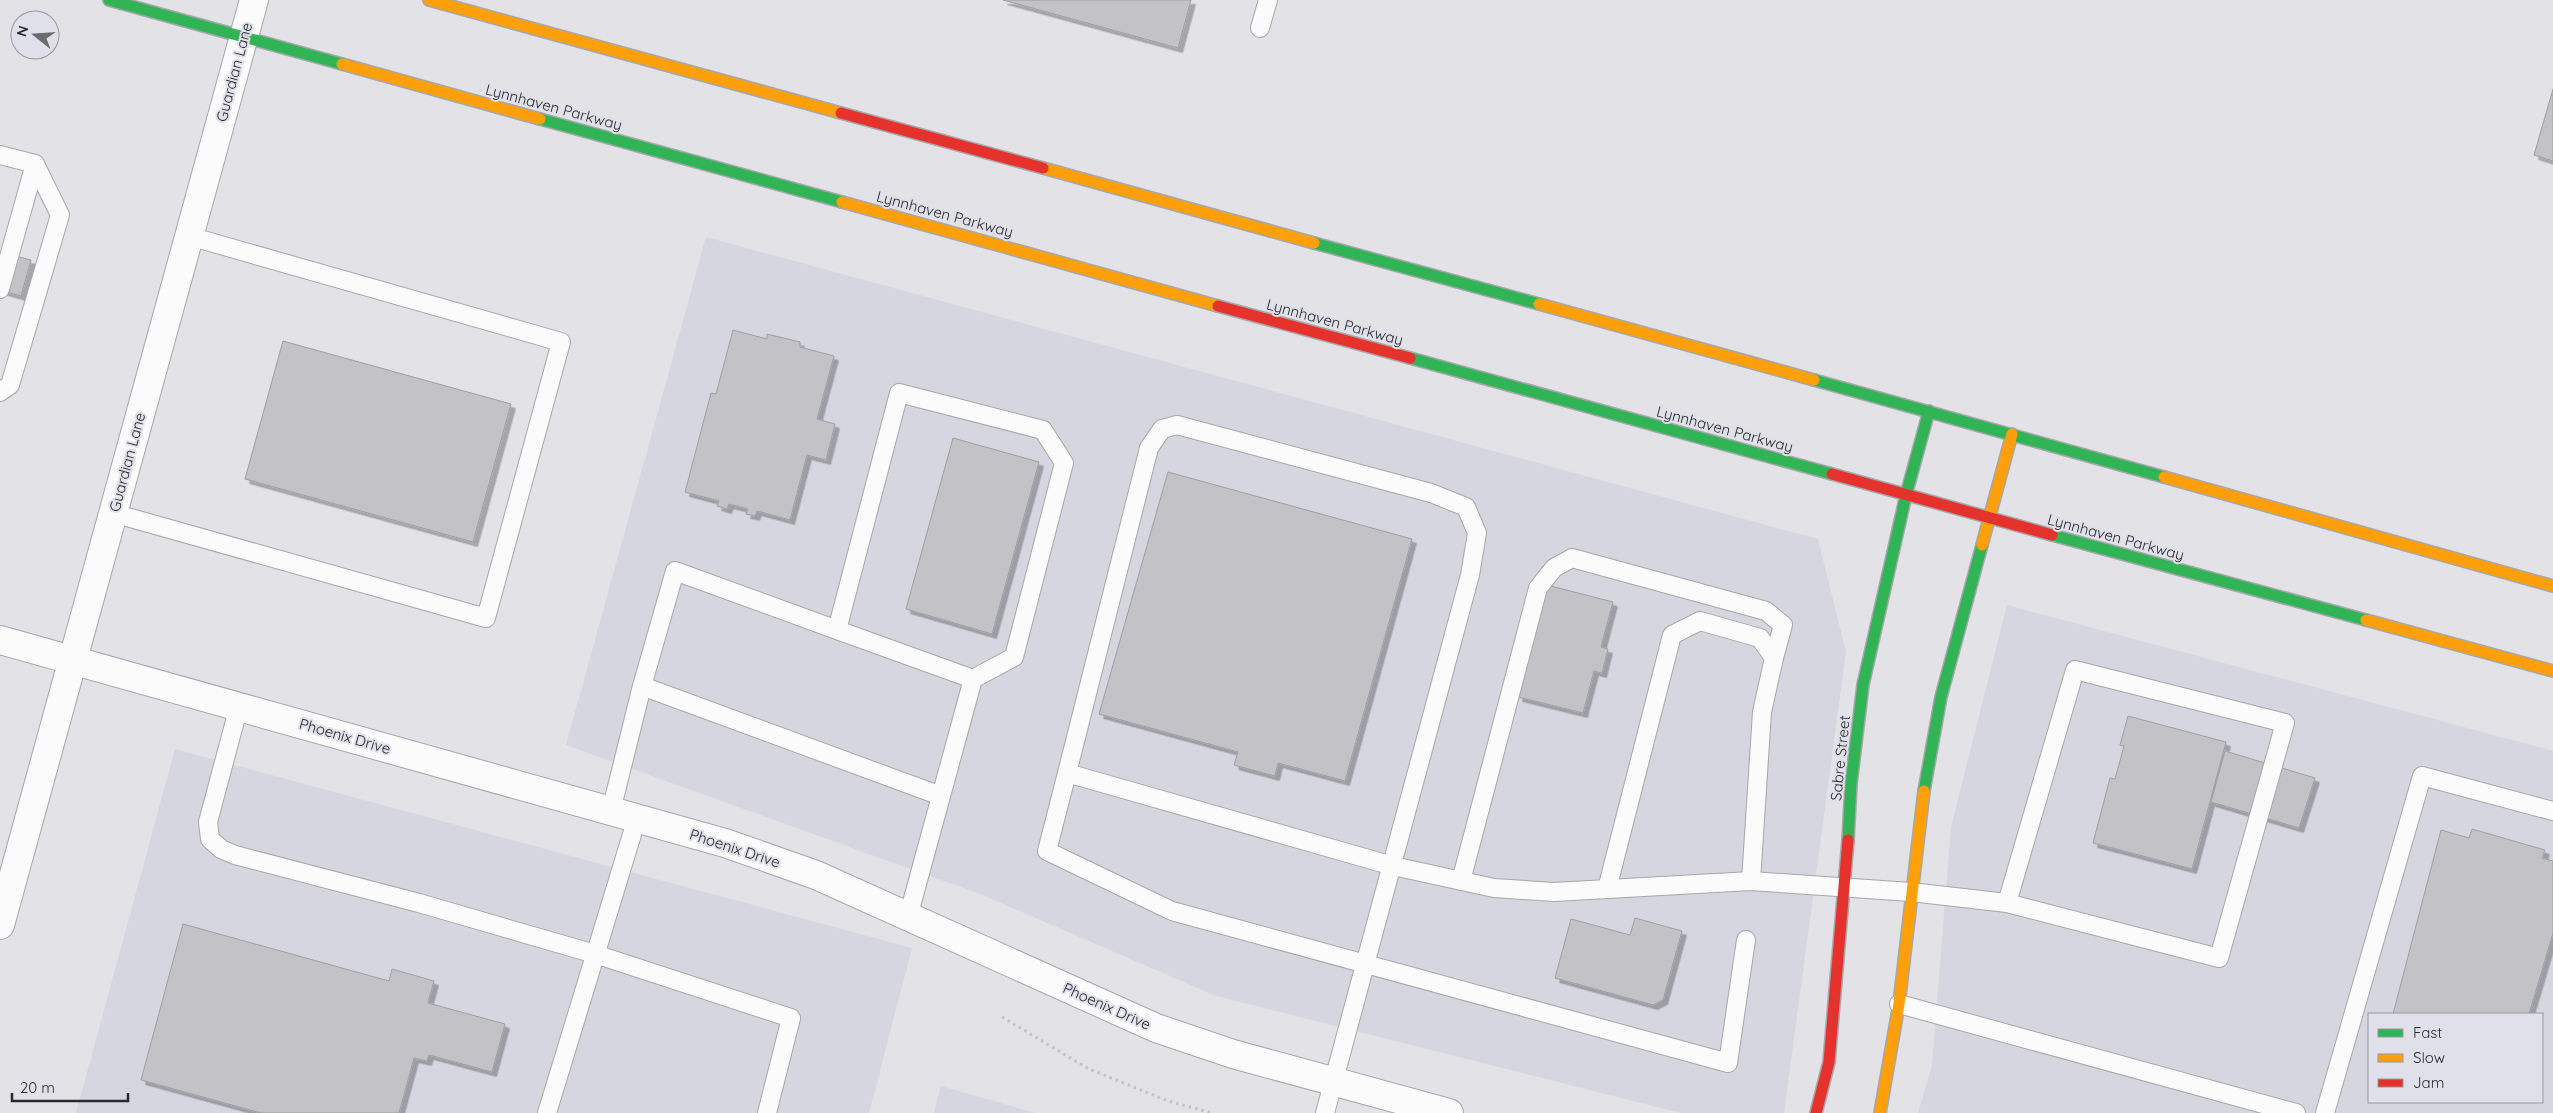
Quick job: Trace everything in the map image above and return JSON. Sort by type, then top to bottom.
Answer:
[{"type":"main road","name":"Lynnhaven Parkway","points":[[110,0],[1906,495],[2553,671]]},
{"type":"main road","points":[[428,0],[1929,411],[2553,586]]},
{"type":"main road","name":"Sabre Street","points":[[1816,1113],[1829,1062],[1845,887],[1851,784],[1863,685],[1906,495],[1929,411]]},
{"type":"main road","points":[[1880,1113],[1899,1004],[1920,812],[1941,697],[2012,434]]},
{"type":"street","name":"Guardian Lane","points":[[0,925],[254,0]]},
{"type":"street","name":"Phoenix Drive","points":[[0,640],[725,843],[816,876],[1156,1028],[1232,1054],[1334,1080],[1449,1113]]},
{"type":"lane","points":[[1260,28],[1268,0]]},
{"type":"lane","points":[[0,154],[35,164],[60,215],[10,385],[0,392]]},
{"type":"lane","points":[[0,289],[35,164]]},
{"type":"lane","points":[[113,513],[486,618],[494,590],[561,342],[189,236]]},
{"type":"lane","points":[[837,630],[899,393],[1042,430],[1064,463],[1014,657],[973,679],[908,917]]},
{"type":"lane","points":[[1325,1113],[1334,1080],[1366,964],[1393,866],[1470,575],[1477,533],[1466,507],[1431,493],[1177,425],[1162,429],[1150,448],[1047,851],[1172,911],[1366,964],[1728,1063],[1746,940]]},
{"type":"lane","points":[[1461,881],[1538,588],[1554,568],[1572,558],[1766,611],[1783,625],[1762,712],[1751,881]]},
{"type":"lane","points":[[611,811],[642,686],[675,572],[973,679]]},
{"type":"lane","points":[[1607,889],[1672,634],[1700,621],[1760,638],[1774,658]]},
{"type":"lane","points":[[1067,773],[1393,866],[1494,888],[1544,891],[1751,881],[1910,892],[2007,903],[2219,958],[2285,723],[2075,670],[2007,903]]},
{"type":"lane","points":[[642,686],[941,796]]},
{"type":"lane","points":[[239,706],[208,822],[210,839],[220,849],[235,855],[419,903],[595,954],[792,1018],[766,1113]]},
{"type":"lane","points":[[2325,1113],[2422,776],[2553,810]]},
{"type":"lane","points":[[547,1113],[637,818]]},
{"type":"lane","points":[[1899,1004],[2296,1113]]},
{"type":"path","points":[[1002,1017],[1089,1069],[1168,1101],[1212,1113]]},
{"type":"shaded area","points":[[706,237],[1818,539],[1846,652],[1784,1113],[1681,1113],[1216,996],[980,894],[566,745]]},
{"type":"shaded area","points":[[2007,605],[2553,751],[2553,1113],[1918,1113],[1932,1065],[1951,827]]},
{"type":"shaded area","points":[[175,749],[912,948],[869,1113],[76,1113]]},
{"type":"shaded area","points":[[941,1086],[1035,1113],[934,1113]]},
{"type":"building","points":[[1003,0],[1191,0],[1178,48]]},
{"type":"building","points":[[2553,89],[2553,161],[2534,155]]},
{"type":"building","points":[[0,252],[31,260],[21,296],[0,290]]},
{"type":"building","points":[[733,330],[767,339],[767,334],[800,342],[800,347],[834,356],[817,419],[835,424],[826,460],[807,455],[790,520],[757,511],[755,516],[746,514],[748,509],[729,504],[727,509],[717,506],[719,501],[685,492],[711,393],[716,394]]},
{"type":"building","points":[[283,341],[511,404],[473,542],[245,479]]},
{"type":"building","points":[[953,438],[1039,462],[992,634],[906,609]]},
{"type":"building","points":[[1168,472],[1412,539],[1345,781],[1278,763],[1275,776],[1234,765],[1238,752],[1099,714]]},
{"type":"building","points":[[1547,585],[1613,602],[1601,647],[1608,649],[1602,673],[1594,671],[1583,713],[1518,697]]},
{"type":"building","points":[[2128,716],[2226,742],[2192,869],[2093,843],[2110,778],[2115,779],[2124,746],[2120,745]]},
{"type":"building","points":[[2225,751],[2315,778],[2299,828],[2211,802]]},
{"type":"building","points":[[2472,829],[2545,850],[2542,858],[2553,861],[2553,933],[2529,1013],[2393,1013],[2441,830],[2469,838]]},
{"type":"building","points":[[1635,918],[1682,931],[1663,1000],[1653,1005],[1555,978],[1571,919],[1630,935]]},
{"type":"building","points":[[183,924],[389,981],[392,969],[434,981],[428,1003],[505,1024],[492,1072],[429,1055],[427,1061],[414,1058],[399,1113],[261,1113],[141,1080]]},
{"type":"traffic: fast","points":[[109,0],[342,64]]},
{"type":"traffic: fast","points":[[540,119],[842,202]]},
{"type":"traffic: fast","points":[[1314,243],[1539,304]]},
{"type":"traffic: fast","points":[[1410,358],[1832,474]]},
{"type":"traffic: fast","points":[[1814,380],[2164,477]]},
{"type":"traffic: fast","points":[[1848,840],[1851,784],[1863,685],[1906,495],[1929,411]]},
{"type":"traffic: fast","points":[[2052,535],[2366,620]]},
{"type":"traffic: fast","points":[[1924,791],[1941,697],[1982,545]]},
{"type":"traffic: slow","points":[[429,0],[841,113]]},
{"type":"traffic: slow","points":[[342,64],[540,119]]},
{"type":"traffic: slow","points":[[1043,168],[1314,243]]},
{"type":"traffic: slow","points":[[842,202],[1218,306]]},
{"type":"traffic: slow","points":[[1539,304],[1814,380]]},
{"type":"traffic: slow","points":[[1982,545],[2012,434]]},
{"type":"traffic: slow","points":[[2164,477],[2553,586]]},
{"type":"traffic: slow","points":[[2366,620],[2553,671]]},
{"type":"traffic: slow","points":[[1880,1113],[1899,1004],[1924,791]]},
{"type":"traffic: jam","points":[[841,113],[1043,168]]},
{"type":"traffic: jam","points":[[1218,306],[1410,358]]},
{"type":"traffic: jam","points":[[1832,474],[2052,535]]},
{"type":"traffic: jam","points":[[1816,1113],[1829,1062],[1848,840]]}]
